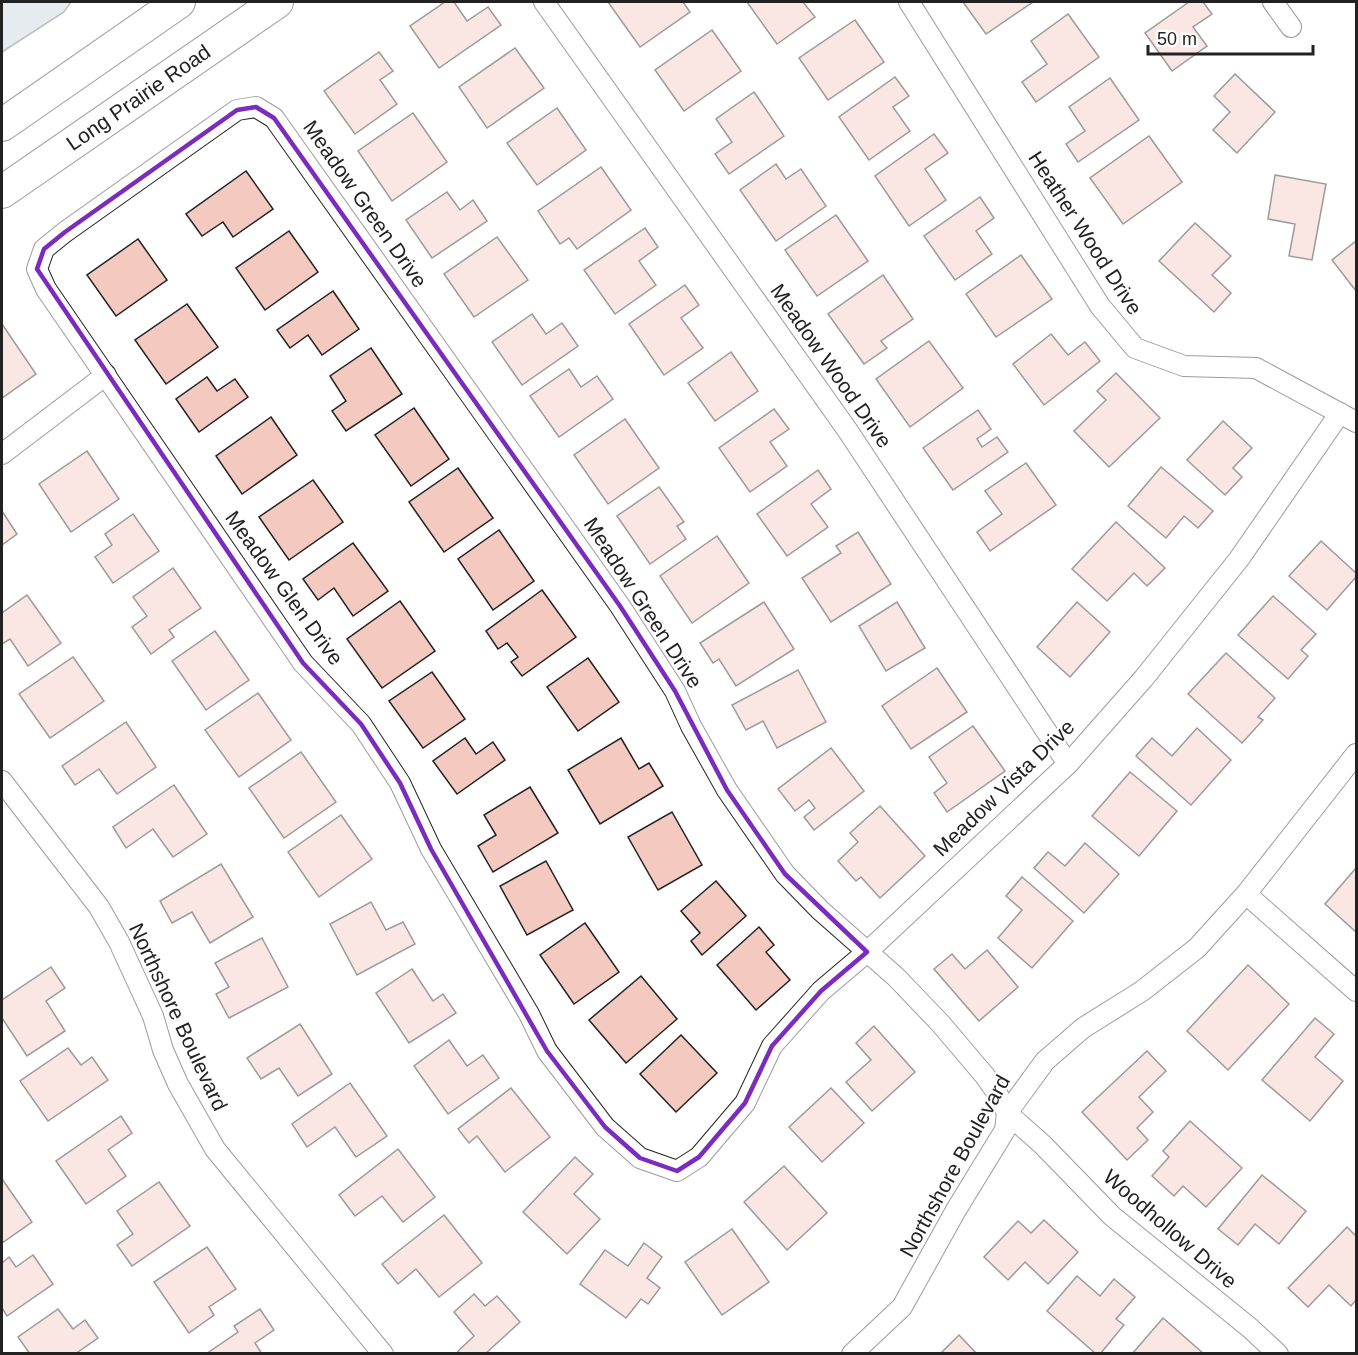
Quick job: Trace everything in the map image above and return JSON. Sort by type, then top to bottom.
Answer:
[{"type":"main road","points":[[2,125],[179,2]]},
{"type":"main road","name":"Long Prairie Road","points":[[2,192],[277,2]]},
{"type":"street","name":"Meadow Wood Drive","points":[[544,2],[848,431],[1068,764]]},
{"type":"street","name":"Heather Wood Drive","points":[[909,2],[1100,306],[1135,348],[1184,366],[1256,368],[1348,417]]},
{"type":"street","points":[[1273,2],[1291,27]]},
{"type":"street","name":"Meadow Green Drive","points":[[253,108],[256,107],[274,118],[620,606],[675,691],[690,726],[727,790],[785,874],[819,910],[897,977],[941,1024],[985,1076],[1007,1113]]},
{"type":"street","name":"Meadow Glen Drive","points":[[253,108],[237,110],[65,232],[44,249],[37,270],[46,290],[303,663],[361,724],[400,783],[431,849],[529,1014],[547,1051],[605,1127],[640,1158],[677,1171]]},
{"type":"street","points":[[2,454],[106,375]]},
{"type":"street","name":"Meadow Vista Drive","points":[[677,1171],[699,1157],[745,1103],[772,1046],[821,992],[867,952],[1068,764],[1144,678],[1348,417]]},
{"type":"street","name":"Northshore Boulevard","points":[[852,1353],[902,1307],[956,1210],[1005,1130],[1007,1113],[1045,1061],[1083,1028],[1142,991],[1197,948],[1246,894],[1356,754]]},
{"type":"street","name":"Northshore Boulevard","points":[[2,781],[99,907],[119,942],[153,1016],[163,1050],[178,1084],[215,1149],[383,1353]]},
{"type":"street","points":[[1246,894],[1356,991]]},
{"type":"street","name":"Woodhollow Drive","points":[[1007,1113],[1043,1145],[1112,1216],[1278,1353]]},
{"type":"highlighted area","points":[[256,107],[274,118],[620,606],[675,691],[727,790],[785,874],[867,952],[821,991],[772,1046],[745,1103],[699,1157],[677,1171],[640,1158],[605,1127],[547,1051],[431,849],[400,783],[361,724],[303,663],[37,269],[44,249],[65,232],[237,110]]},
{"type":"shaded area","points":[[2,2],[71,2],[64,12],[2,52]]},
{"type":"building","points":[[445,2],[454,2],[467,21],[488,7],[501,25],[439,68],[410,26]]},
{"type":"building","points":[[608,2],[683,2],[690,12],[640,47]]},
{"type":"building","points":[[747,2],[803,2],[815,17],[777,44]]},
{"type":"building","points":[[963,2],[1033,2],[986,34]]},
{"type":"building","points":[[1189,2],[1203,2],[1212,14],[1193,27],[1207,46],[1172,71],[1145,33]]},
{"type":"building","points":[[1068,14],[1099,57],[1036,102],[1022,82],[1047,64],[1031,41]]},
{"type":"building","points":[[855,20],[884,62],[828,100],[799,58]]},
{"type":"building","points":[[712,30],[741,71],[684,111],[655,70]]},
{"type":"building","points":[[515,48],[544,88],[487,128],[459,87]]},
{"type":"building","points":[[379,52],[393,71],[380,80],[397,104],[355,134],[324,91]]},
{"type":"building","points":[[1235,74],[1275,112],[1237,153],[1213,130],[1230,112],[1214,96]]},
{"type":"building","points":[[895,77],[909,96],[893,107],[910,131],[869,160],[839,117]]},
{"type":"building","points":[[1110,78],[1139,120],[1078,162],[1066,144],[1085,131],[1069,107]]},
{"type":"building","points":[[754,92],[784,136],[729,174],[715,154],[732,142],[716,119]]},
{"type":"building","points":[[557,108],[586,150],[537,185],[507,143]]},
{"type":"building","points":[[413,113],[447,162],[392,201],[358,151]]},
{"type":"building","points":[[934,134],[948,153],[925,169],[946,200],[909,226],[875,176]]},
{"type":"building","points":[[1149,136],[1182,182],[1123,224],[1090,178]]},
{"type":"building","points":[[776,164],[786,179],[801,169],[826,206],[776,241],[740,190]]},
{"type":"building","points":[[601,167],[631,210],[577,249],[569,238],[560,244],[538,211]]},
{"type":"building","points":[[246,171],[273,209],[233,237],[223,222],[202,236],[186,214]]},
{"type":"building","points":[[1275,175],[1326,184],[1312,260],[1289,256],[1295,224],[1268,219]]},
{"type":"building","points":[[447,192],[460,210],[473,200],[487,221],[432,258],[406,220]]},
{"type":"building","points":[[980,197],[994,218],[976,231],[992,254],[955,280],[924,236]]},
{"type":"building","points":[[836,215],[868,261],[817,296],[785,250]]},
{"type":"building","points":[[1195,223],[1231,256],[1212,275],[1231,293],[1214,312],[1159,261]]},
{"type":"building","points":[[645,228],[658,247],[639,261],[656,285],[615,314],[584,270]]},
{"type":"building","points":[[289,231],[318,272],[265,310],[236,268]]},
{"type":"building","points":[[497,237],[528,280],[474,317],[444,274]]},
{"type":"building","points":[[138,239],[167,280],[116,316],[87,275]]},
{"type":"building","points":[[1356,241],[1356,291],[1332,260]]},
{"type":"building","points":[[1021,255],[1052,299],[996,337],[966,294]]},
{"type":"building","points":[[883,275],[913,319],[881,341],[887,348],[864,364],[828,314]]},
{"type":"building","points":[[685,285],[699,305],[681,318],[703,348],[664,375],[629,324]]},
{"type":"building","points":[[333,291],[359,329],[322,355],[308,335],[290,348],[277,330]]},
{"type":"building","points":[[187,304],[218,347],[166,384],[135,340]]},
{"type":"building","points":[[532,314],[546,334],[562,323],[578,346],[522,385],[492,342]]},
{"type":"building","points":[[2,324],[36,374],[2,398]]},
{"type":"building","points":[[1051,334],[1068,355],[1085,342],[1100,361],[1044,405],[1013,364]]},
{"type":"building","points":[[929,341],[963,388],[910,427],[876,379]]},
{"type":"building","points":[[371,348],[402,394],[346,431],[332,411],[346,401],[330,376]]},
{"type":"building","points":[[731,352],[758,391],[715,421],[688,383]]},
{"type":"building","points":[[569,369],[581,387],[597,376],[613,399],[559,437],[530,396]]},
{"type":"building","points":[[1116,373],[1160,418],[1109,467],[1074,431],[1106,400],[1097,391]]},
{"type":"building","points":[[207,377],[217,391],[235,379],[248,397],[199,432],[176,399]]},
{"type":"building","points":[[414,408],[449,459],[411,486],[375,435]]},
{"type":"building","points":[[774,409],[789,429],[770,442],[787,466],[750,492],[719,448]]},
{"type":"building","points":[[978,410],[991,429],[977,439],[982,447],[997,437],[1008,452],[953,490],[923,448]]},
{"type":"building","points":[[271,417],[297,455],[242,494],[216,456]]},
{"type":"building","points":[[625,419],[659,468],[608,504],[574,455]]},
{"type":"building","points":[[1223,421],[1252,448],[1233,468],[1242,477],[1225,495],[1187,460]]},
{"type":"building","points":[[87,451],[119,499],[71,532],[39,484]]},
{"type":"building","points":[[1026,463],[1056,505],[990,551],[977,532],[1002,514],[985,491]]},
{"type":"building","points":[[1161,467],[1213,511],[1198,528],[1184,516],[1166,538],[1128,506]]},
{"type":"building","points":[[458,468],[493,518],[444,552],[409,502]]},
{"type":"building","points":[[818,470],[831,489],[811,504],[828,527],[787,556],[757,514]]},
{"type":"building","points":[[313,480],[343,522],[289,560],[259,517]]},
{"type":"building","points":[[659,487],[684,522],[677,526],[686,539],[650,564],[617,516]]},
{"type":"building","points":[[2,511],[17,534],[2,545]]},
{"type":"building","points":[[133,514],[159,551],[113,583],[95,557],[112,545],[105,534]]},
{"type":"building","points":[[1116,522],[1165,568],[1147,586],[1134,573],[1107,601],[1072,569]]},
{"type":"building","points":[[499,530],[534,581],[493,610],[458,559]]},
{"type":"building","points":[[858,532],[891,584],[831,622],[802,578],[841,553],[836,546]]},
{"type":"building","points":[[717,536],[749,583],[692,623],[660,576]]},
{"type":"building","points":[[1321,541],[1356,573],[1356,577],[1327,610],[1289,576]]},
{"type":"building","points":[[353,543],[388,591],[353,616],[334,588],[318,600],[303,579]]},
{"type":"building","points":[[173,568],[201,608],[169,630],[174,637],[151,654],[132,627],[147,616],[133,597]]},
{"type":"building","points":[[542,590],[576,637],[522,676],[511,662],[518,657],[507,643],[498,649],[486,631]]},
{"type":"building","points":[[27,595],[61,643],[28,666],[10,639],[2,644],[2,613]]},
{"type":"building","points":[[1273,596],[1316,634],[1301,650],[1308,656],[1288,679],[1238,635]]},
{"type":"building","points":[[400,601],[435,651],[382,688],[347,639]]},
{"type":"building","points":[[764,602],[794,649],[736,686],[719,659],[713,663],[700,643]]},
{"type":"building","points":[[897,602],[925,648],[886,671],[859,626]]},
{"type":"building","points":[[1077,602],[1110,632],[1070,677],[1037,647]]},
{"type":"building","points":[[215,631],[249,680],[206,710],[172,661]]},
{"type":"building","points":[[1226,653],[1275,698],[1258,717],[1263,720],[1242,743],[1188,694]]},
{"type":"building","points":[[73,657],[104,701],[50,738],[19,694]]},
{"type":"building","points":[[588,658],[619,702],[578,731],[547,687]]},
{"type":"building","points":[[937,668],[967,712],[911,749],[882,706]]},
{"type":"building","points":[[798,670],[826,722],[777,748],[763,721],[746,730],[732,705]]},
{"type":"building","points":[[432,672],[465,719],[423,748],[389,701]]},
{"type":"building","points":[[258,693],[291,740],[239,777],[205,730]]},
{"type":"building","points":[[126,722],[156,767],[117,794],[99,769],[75,785],[62,766]]},
{"type":"building","points":[[973,726],[1005,771],[947,812],[934,793],[947,783],[929,757]]},
{"type":"building","points":[[1197,728],[1231,760],[1191,805],[1136,756],[1152,738],[1172,756]]},
{"type":"building","points":[[465,738],[476,754],[493,742],[505,760],[457,794],[433,761]]},
{"type":"building","points":[[621,738],[639,769],[649,763],[663,786],[600,824],[568,770]]},
{"type":"building","points":[[831,748],[864,791],[814,830],[804,817],[815,808],[809,800],[795,811],[778,789]]},
{"type":"building","points":[[301,752],[336,802],[284,838],[249,788]]},
{"type":"building","points":[[1130,772],[1177,811],[1139,856],[1092,816]]},
{"type":"building","points":[[174,785],[207,834],[173,857],[153,829],[126,848],[113,827]]},
{"type":"building","points":[[530,787],[558,833],[493,872],[478,846],[496,835],[484,815]]},
{"type":"building","points":[[880,806],[925,856],[880,898],[861,877],[856,881],[838,861],[858,842],[850,833]]},
{"type":"building","points":[[672,812],[702,865],[658,890],[628,837]]},
{"type":"building","points":[[341,815],[372,859],[319,897],[288,852]]},
{"type":"building","points":[[1085,843],[1119,874],[1084,913],[1034,868],[1048,852],[1065,866]]},
{"type":"building","points":[[546,861],[573,910],[527,935],[500,886]]},
{"type":"building","points":[[221,864],[253,917],[210,943],[192,912],[172,923],[160,901]]},
{"type":"building","points":[[1356,868],[1356,932],[1325,904]]},
{"type":"building","points":[[1022,877],[1073,921],[1032,968],[998,938],[1022,910],[1006,896]]},
{"type":"building","points":[[716,881],[746,916],[702,955],[691,941],[700,933],[681,911]]},
{"type":"building","points":[[371,902],[386,930],[403,922],[415,944],[357,975],[330,924]]},
{"type":"building","points":[[585,923],[619,972],[574,1004],[540,955]]},
{"type":"building","points":[[759,927],[774,945],[766,952],[790,980],[756,1010],[717,965]]},
{"type":"building","points":[[262,938],[288,987],[229,1018],[216,994],[229,987],[215,963]]},
{"type":"building","points":[[987,950],[1018,987],[979,1021],[934,969],[952,954],[965,969]]},
{"type":"building","points":[[1248,965],[1289,1004],[1228,1070],[1187,1031]]},
{"type":"building","points":[[51,967],[65,988],[46,1001],[65,1031],[27,1056],[2,1018],[2,1000]]},
{"type":"building","points":[[412,969],[433,1001],[443,994],[456,1013],[409,1043],[376,993]]},
{"type":"building","points":[[641,976],[677,1019],[626,1063],[589,1020]]},
{"type":"building","points":[[1315,1018],[1334,1034],[1315,1057],[1343,1081],[1310,1121],[1262,1080]]},
{"type":"building","points":[[300,1024],[332,1074],[298,1096],[279,1068],[261,1079],[247,1058]]},
{"type":"building","points":[[874,1026],[915,1072],[872,1111],[846,1082],[871,1060],[856,1043]]},
{"type":"building","points":[[681,1035],[717,1073],[676,1112],[640,1074]]},
{"type":"building","points":[[449,1040],[467,1066],[483,1055],[499,1078],[448,1114],[414,1066]]},
{"type":"building","points":[[68,1048],[81,1065],[92,1057],[108,1080],[48,1121],[20,1081]]},
{"type":"building","points":[[1147,1051],[1166,1071],[1139,1097],[1153,1112],[1137,1128],[1148,1140],[1127,1160],[1082,1112]]},
{"type":"building","points":[[350,1083],[387,1136],[356,1157],[335,1127],[307,1147],[292,1124]]},
{"type":"building","points":[[511,1088],[550,1137],[505,1172],[477,1136],[469,1143],[458,1129]]},
{"type":"building","points":[[831,1088],[864,1123],[822,1162],[789,1127]]},
{"type":"building","points":[[121,1116],[132,1133],[108,1150],[126,1176],[86,1204],[56,1161]]},
{"type":"building","points":[[1190,1121],[1242,1168],[1206,1207],[1183,1186],[1174,1196],[1152,1176],[1169,1157],[1163,1151]]},
{"type":"building","points":[[398,1149],[435,1197],[403,1222],[382,1196],[355,1216],[339,1195]]},
{"type":"building","points":[[575,1157],[593,1174],[574,1194],[600,1219],[567,1254],[523,1212]]},
{"type":"building","points":[[784,1166],[827,1213],[787,1250],[744,1202]]},
{"type":"building","points":[[1262,1175],[1306,1211],[1279,1244],[1255,1224],[1238,1245],[1218,1229]]},
{"type":"building","points":[[2,1179],[32,1222],[2,1243]]},
{"type":"building","points":[[159,1182],[190,1226],[132,1266],[117,1245],[133,1234],[117,1211]]},
{"type":"building","points":[[444,1215],[482,1263],[439,1297],[416,1269],[398,1284],[382,1264]]},
{"type":"building","points":[[1044,1220],[1078,1252],[1048,1284],[1025,1262],[1008,1280],[984,1257],[1018,1221],[1031,1233]]},
{"type":"building","points":[[1347,1227],[1356,1236],[1356,1300],[1351,1306],[1329,1285],[1308,1307],[1288,1288]]},
{"type":"building","points":[[732,1229],[769,1282],[722,1315],[685,1262]]},
{"type":"building","points":[[644,1243],[662,1257],[647,1278],[660,1288],[648,1304],[641,1299],[626,1318],[580,1284],[605,1250],[628,1266]]},
{"type":"building","points":[[207,1247],[236,1289],[209,1307],[214,1315],[189,1333],[154,1282]]},
{"type":"building","points":[[33,1255],[53,1284],[7,1316],[2,1308],[2,1263],[9,1257],[16,1267]]},
{"type":"building","points":[[1077,1276],[1100,1296],[1114,1279],[1135,1297],[1116,1319],[1124,1325],[1100,1354],[1096,1354],[1047,1311]]},
{"type":"building","points":[[474,1294],[485,1306],[497,1296],[520,1322],[485,1354],[460,1354],[458,1351],[474,1336],[454,1312]]},
{"type":"building","points":[[58,1309],[73,1329],[85,1320],[98,1338],[75,1354],[30,1354],[18,1337]]},
{"type":"building","points":[[260,1309],[274,1330],[255,1343],[262,1354],[206,1354],[238,1332],[234,1326]]},
{"type":"building","points":[[1163,1318],[1204,1354],[1132,1354]]},
{"type":"building","points":[[959,1335],[977,1354],[940,1354]]}]
